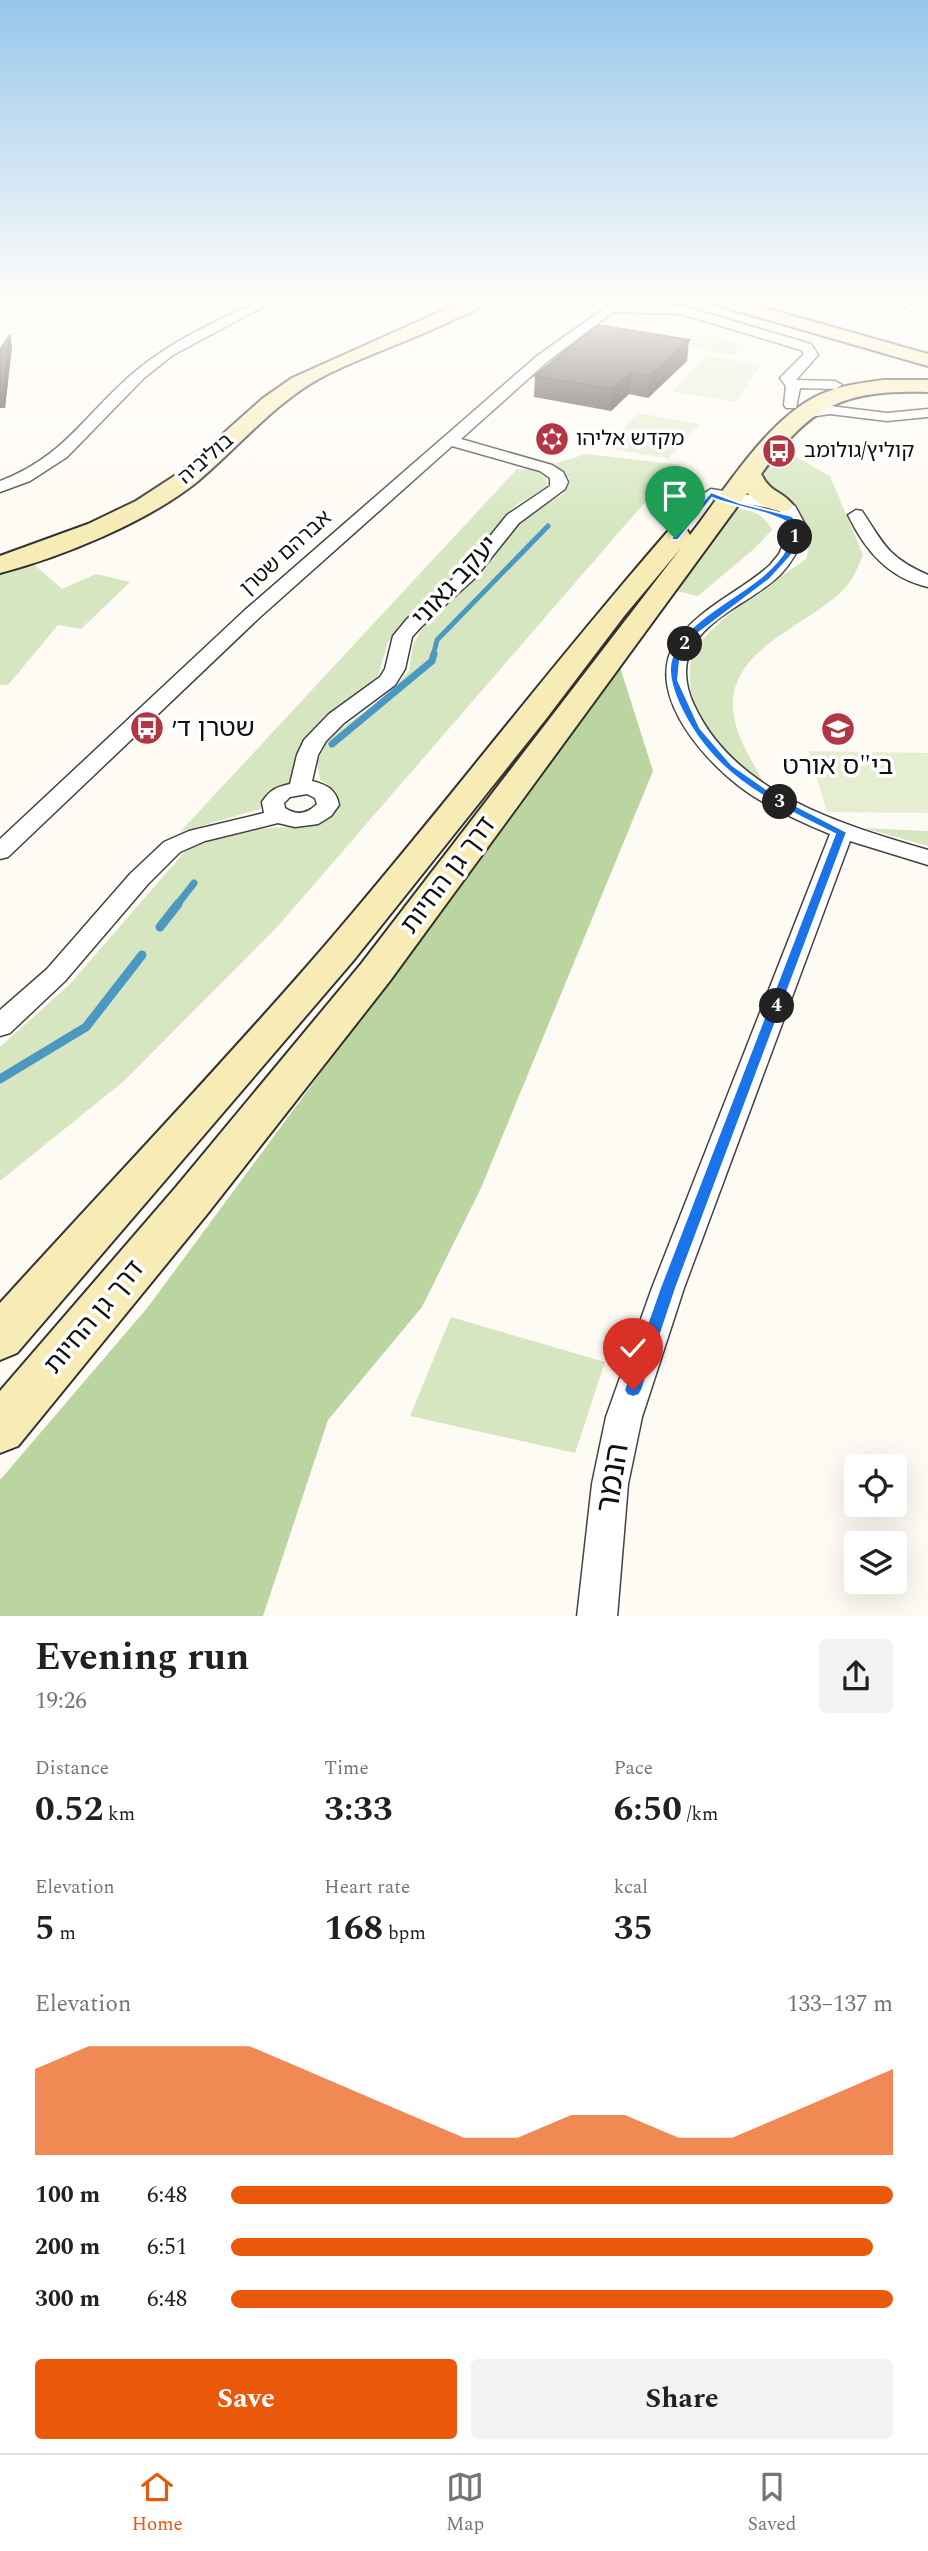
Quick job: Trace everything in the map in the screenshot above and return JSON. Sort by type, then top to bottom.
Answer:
[{"type":"main road","name":"בוליביה","points":[[0,565],[134,511],[186,479],[268,404],[310,376]]},
{"type":"main road","points":[[898,379],[906,376]]},
{"type":"main road","name":"דרך גן החיות","points":[[839,397],[898,379],[928,379]]},
{"type":"main road","name":"דרך גן החיות","points":[[730,491],[726,478],[754,440],[796,401],[839,397],[876,388],[928,386]]},
{"type":"main road","name":"דרך גן החיות","points":[[0,1338],[340,953],[535,713],[615,609],[771,445],[796,401]]},
{"type":"main road","points":[[730,491],[757,491],[781,505]]},
{"type":"main road","name":"דרך גן החיות","points":[[0,1429],[192,1200],[375,973],[730,491]]},
{"type":"street","points":[[0,487],[43,469],[66,452],[139,376]]},
{"type":"street","name":"אברהם שטרן","points":[[0,852],[252,614],[522,376]]},
{"type":"street","points":[[788,376],[796,401],[839,397],[887,417],[928,413]]},
{"type":"street","name":"יעקב גאוני","points":[[300,787],[303,766],[311,746],[320,734],[388,681],[395,669],[403,636],[414,623],[468,574],[513,519],[557,489],[560,482],[557,475],[547,468],[449,440]]},
{"type":"street","points":[[730,491],[789,518],[799,528]]},
{"type":"street","points":[[781,505],[789,510],[799,528]]},
{"type":"street","points":[[856,515],[872,547],[883,559],[928,582]]},
{"type":"street","points":[[799,528],[786,556],[766,578],[692,633],[676,660],[673,680],[696,729],[728,767],[771,797],[842,832],[928,858]]},
{"type":"street","points":[[0,1026],[55,975],[172,847],[217,831],[279,816],[306,820],[325,810],[328,805],[327,797],[323,792],[300,787],[291,788],[276,796],[272,805],[279,816]]},
{"type":"street","name":"הנמר","points":[[597,1616],[610,1484],[624,1417],[668,1288],[842,832]]},
{"type":"green space","points":[[686,376],[753,376],[735,402],[673,392]]},
{"type":"green space","points":[[638,413],[700,424],[668,459],[604,447]]},
{"type":"green space","points":[[778,447],[830,476],[863,555],[845,588],[758,653],[744,669],[735,688],[733,709],[737,729],[764,783],[726,751],[705,725],[692,695],[690,670],[695,650],[707,634],[748,600],[806,559],[808,545],[803,531],[760,476]]},
{"type":"green space","points":[[586,454],[681,465],[639,509],[278,926],[124,1081],[0,1181],[0,1047],[69,985],[188,848],[226,832],[322,823],[338,809],[335,790],[320,779],[317,762],[330,736],[381,701],[409,671],[413,645],[424,624],[526,517],[563,494],[570,483],[569,478],[554,464]]},
{"type":"green space","points":[[517,469],[537,470],[546,479],[547,486],[516,505],[459,570],[388,642],[378,676],[318,724],[304,743],[293,782],[275,788],[260,809],[180,832]]},
{"type":"green space","points":[[727,509],[753,512],[764,519],[772,530],[755,548],[698,596],[677,591]]},
{"type":"green space","points":[[29,560],[62,589],[96,574],[130,582],[81,629],[58,625],[8,685],[0,685],[0,571]]},
{"type":"green space","points":[[620,667],[653,771],[481,1188],[422,1307],[328,1420],[263,1616],[0,1616],[0,1480],[148,1307]]},
{"type":"green space","points":[[809,751],[928,753],[928,813],[827,812]]},
{"type":"green space","points":[[864,828],[928,831],[928,846]]},
{"type":"green space","points":[[451,1317],[605,1362],[575,1453],[410,1416]]},
{"type":"building","points":[[0,376],[5,376],[3,396],[0,397]]},
{"type":"building","points":[[537,376],[627,376],[612,389]]},
{"type":"waterway","points":[[433,656],[437,640],[548,526]]},
{"type":"waterway","points":[[332,744],[432,661],[434,654]]},
{"type":"waterway","points":[[177,905],[194,883]]},
{"type":"waterway","points":[[160,927],[178,904]]},
{"type":"waterway","points":[[0,1079],[86,1027],[142,955]]},
{"type":"place","name":"מקדש אליהו","points":[[552,439]]},
{"type":"place","name":"קוליץ/גולומב","points":[[779,451]]},
{"type":"place","name":"שטרן ד׳","points":[[147,728]]},
{"type":"place","name":"בי\"ס אורט","points":[[838,729]]},
{"type":"route","points":[[633,1390],[668,1288],[842,832],[771,797],[728,767],[709,748],[696,729],[673,680],[676,660],[692,633],[766,578],[786,556],[799,528],[789,518],[737,505],[711,494],[675,538]]}]
